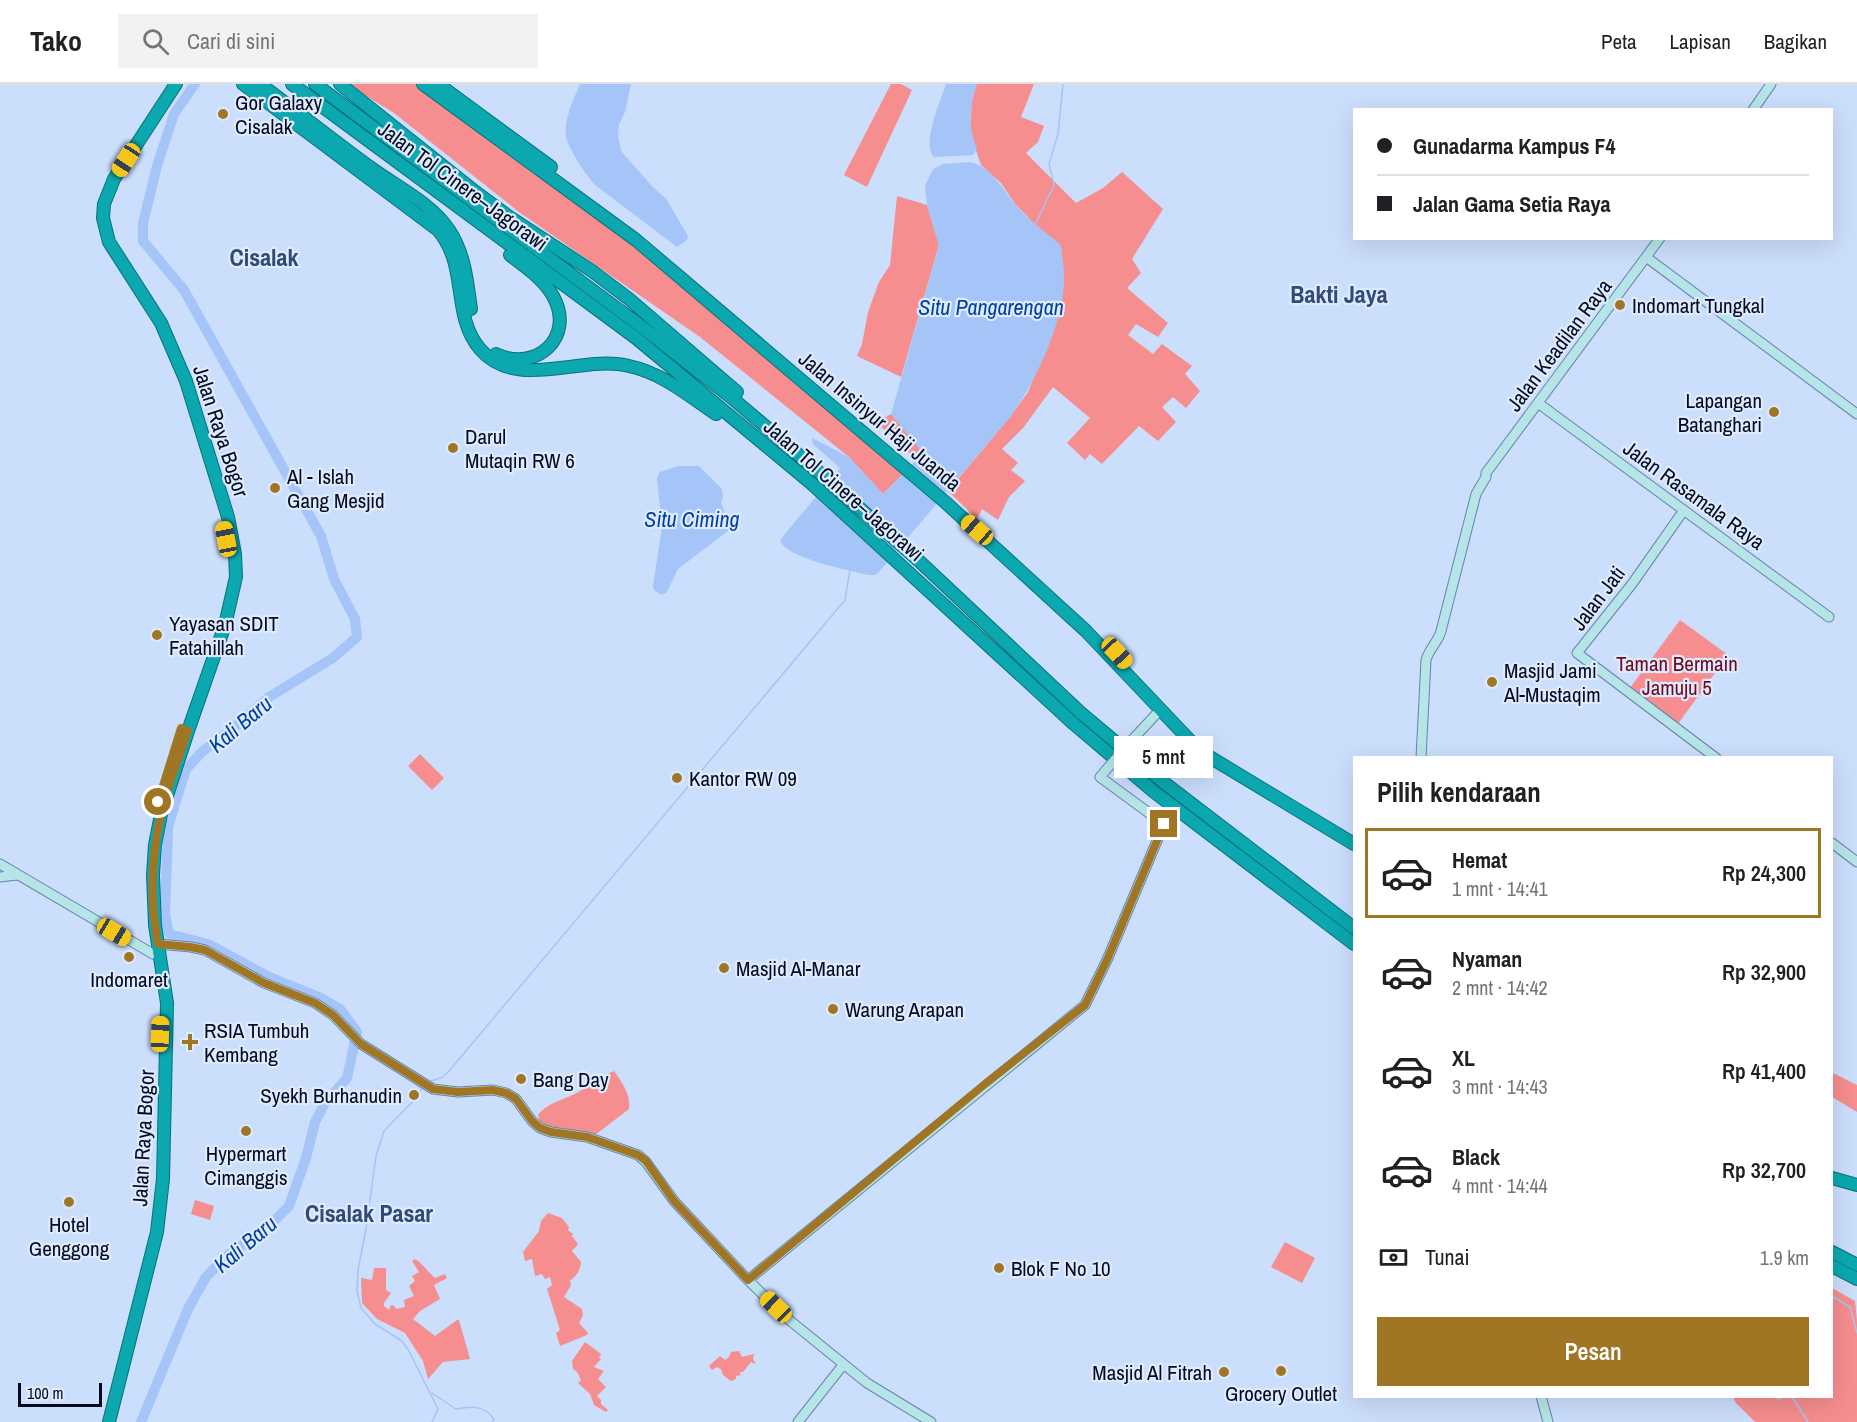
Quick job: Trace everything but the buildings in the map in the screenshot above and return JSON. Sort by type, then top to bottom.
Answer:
[{"type":"highway","name":"Jalan Raya Bogor","points":[[167,84],[110,176],[99,202],[98,217],[101,232],[110,252],[150,313],[168,348],[195,424],[226,539],[229,575],[224,604],[184,730]]},
{"type":"highway","name":"Jalan Raya Bogor","points":[[103,1422],[150,1234],[154,1205],[167,994],[147,905],[149,849],[154,813],[232,602],[236,577],[234,547],[226,512],[183,372],[158,317],[114,251],[106,234],[103,218],[104,204],[114,179],[176,84]]},
{"type":"highway","points":[[243,84],[438,230],[453,253],[463,309],[470,333],[479,348],[494,361],[516,369],[527,370],[592,363],[627,365],[646,370],[682,390],[774,453]]},
{"type":"highway","points":[[260,84],[409,194],[444,223],[457,244],[464,264],[476,330],[489,349],[511,359],[529,358],[543,352],[555,340],[559,326],[558,310],[553,296],[534,274],[485,235],[441,195]]},
{"type":"highway","name":"Jalan Tol Cinere–Jagorawi","points":[[292,84],[636,338],[812,483],[1074,724],[1153,791],[1353,943]]},
{"type":"highway","name":"Jalan Tol Cinere–Jagorawi","points":[[315,84],[642,327],[792,448],[918,560],[1081,713],[1161,781],[1353,927]]},
{"type":"highway","points":[[340,84],[473,190],[592,271],[628,299],[745,399],[792,448]]},
{"type":"highway","name":"Jalan Insinyur Haji Juanda","points":[[423,84],[630,236],[782,358]]},
{"type":"highway","name":"Jalan Insinyur Haji Juanda","points":[[438,84],[644,237],[1071,608],[1200,741],[1353,833]]},
{"type":"highway","name":"Jalan Insinyur Haji Juanda","points":[[948,500],[1086,632],[1180,732],[1208,756],[1353,843]]},
{"type":"highway","name":"Jalan Raya Bogor","points":[[109,1422],[161,1206],[166,1131],[163,1047]]},
{"type":"highway","points":[[1833,1178],[1857,1185]]},
{"type":"highway","points":[[1833,1186],[1857,1193]]},
{"type":"highway","points":[[1833,1253],[1857,1265]]},
{"type":"highway","points":[[1833,1267],[1857,1279]]},
{"type":"street","points":[[1754,108],[1771,84]]},
{"type":"street","name":"Jalan Keadilan Raya","points":[[1423,668],[1437,635],[1473,502],[1486,473],[1659,240]]},
{"type":"street","points":[[1646,257],[1857,414]]},
{"type":"street","name":"Jalan Rasamala Raya","points":[[1538,404],[1829,617]]},
{"type":"street","name":"Jalan Jati","points":[[1684,510],[1632,584],[1577,653],[1713,756]]},
{"type":"street","points":[[1416,756],[1423,668]]},
{"type":"street","points":[[1421,756],[1423,668]]},
{"type":"street","points":[[748,1280],[985,1084],[1085,1005],[1107,960],[1164,824],[1100,777],[1160,710]]},
{"type":"street","points":[[1833,844],[1857,862]]},
{"type":"street","points":[[0,864],[156,949],[190,947],[211,953],[264,983],[323,1008],[361,1044],[425,1085],[442,1091],[493,1090],[506,1093],[516,1099],[540,1128],[551,1132],[587,1137],[638,1155],[646,1161],[674,1201],[748,1280],[793,1323],[867,1383],[931,1422]]},
{"type":"street","points":[[0,877],[17,875]]},
{"type":"street","points":[[798,1422],[843,1365]]},
{"type":"street","points":[[1542,1398],[1548,1422]]},
{"type":"green space","points":[[351,84],[416,84],[646,252],[903,474],[883,494],[849,457],[700,337],[519,212],[394,113]]},
{"type":"green space","points":[[891,84],[901,84],[912,90],[867,187],[844,175]]},
{"type":"green space","points":[[977,84],[1034,84],[1021,117],[1044,126],[1038,142],[1026,153],[1076,203],[1103,188],[1122,172],[1163,209],[1132,259],[1141,273],[1127,288],[1168,323],[1158,337],[1136,324],[1128,335],[1153,354],[1162,344],[1192,366],[1185,374],[1200,391],[1186,408],[1173,397],[1162,407],[1176,422],[1158,441],[1139,426],[1102,464],[1090,454],[1085,460],[1067,443],[1090,418],[1053,387],[1023,428],[1002,449],[1018,463],[1011,470],[1025,481],[1009,497],[998,520],[982,509],[977,519],[948,491],[1028,392],[1056,322],[1064,283],[1028,217],[1015,204],[1001,183],[981,165],[970,133],[972,98]]},
{"type":"green space","points":[[897,196],[927,205],[939,245],[901,377],[857,356],[862,344],[868,312],[879,282],[890,265]]},
{"type":"green space","points":[[891,414],[924,453],[917,460],[877,423]]},
{"type":"green space","name":"Taman Bermain Jamuju 5","points":[[1680,620],[1728,655],[1675,728],[1627,692]]},
{"type":"green space","points":[[420,754],[444,778],[432,790],[408,766]]},
{"type":"green space","points":[[614,1071],[627,1094],[629,1109],[595,1135],[549,1126],[540,1122],[538,1115],[542,1110]]},
{"type":"green space","points":[[1833,1073],[1857,1085],[1857,1112],[1833,1098]]},
{"type":"green space","points":[[195,1200],[214,1206],[210,1220],[191,1214]]},
{"type":"green space","points":[[548,1213],[562,1218],[578,1244],[572,1251],[581,1262],[580,1267],[570,1280],[571,1285],[564,1297],[582,1309],[583,1315],[579,1323],[588,1333],[560,1346],[556,1333],[560,1330],[547,1289],[552,1285],[550,1277],[545,1279],[542,1274],[535,1276],[532,1259],[525,1261],[523,1252],[539,1231],[541,1221]]},
{"type":"green space","points":[[1285,1242],[1315,1258],[1302,1283],[1271,1267]]},
{"type":"green space","points":[[415,1259],[435,1278],[445,1274],[447,1278],[434,1285],[440,1299],[420,1311],[413,1319],[435,1336],[459,1320],[470,1359],[443,1362],[428,1379],[423,1361],[405,1333],[377,1319],[362,1303],[361,1278],[372,1280],[374,1268],[386,1268],[386,1290],[391,1293],[384,1306],[389,1310],[391,1305],[396,1309],[405,1307],[404,1300],[414,1296],[409,1286],[415,1281],[412,1276],[419,1272],[412,1261]]},
{"type":"green space","points":[[1833,1289],[1855,1301],[1857,1422],[1755,1422],[1734,1398],[1833,1398]]},
{"type":"green space","points":[[585,1342],[601,1354],[599,1357],[601,1359],[594,1367],[604,1371],[598,1379],[606,1387],[597,1396],[608,1410],[606,1412],[594,1405],[590,1394],[578,1383],[581,1380],[573,1369],[572,1361]]},
{"type":"green space","points":[[739,1351],[742,1357],[754,1354],[753,1359],[756,1364],[751,1362],[743,1372],[740,1372],[741,1375],[736,1376],[736,1379],[731,1381],[723,1375],[721,1369],[717,1367],[712,1370],[709,1366],[720,1356],[725,1360],[731,1352]]},
{"type":"water","points":[[580,84],[631,84],[625,112],[619,124],[618,136],[621,151],[667,200],[688,236],[687,240],[677,247],[595,185],[569,146],[566,122]]},
{"type":"water","points":[[946,84],[977,84],[971,116],[972,132],[977,148],[973,155],[934,157],[931,151],[933,122]]},
{"type":"water","name":"Situ Pangarengan","points":[[970,162],[990,173],[1019,209],[1061,245],[1064,278],[1062,300],[1053,335],[1038,371],[1010,417],[878,573],[868,575],[834,567],[795,553],[780,541],[840,468],[813,444],[812,438],[849,457],[883,494],[923,453],[891,414],[939,246],[927,205],[925,186],[933,169],[943,164]]},
{"type":"water","name":"Situ Ciming","points":[[679,466],[699,466],[722,489],[721,503],[725,513],[735,517],[737,524],[678,569],[667,592],[662,595],[654,590],[653,586],[662,528],[657,478],[660,472]]},
{"type":"waterway","name":"Kali Baru","points":[[141,1422],[188,1309],[206,1277],[228,1255],[265,1230],[289,1206],[306,1158],[315,1122],[325,1103],[347,1078],[357,1032],[340,1009],[321,998],[269,977],[208,944],[169,934],[165,914],[168,827],[186,769],[203,751],[269,697],[333,658],[357,637],[355,619],[334,579],[321,536],[184,290],[143,241],[143,223],[157,166],[174,114],[195,84]]},
{"type":"waterway","points":[[1036,223],[1054,185],[1049,164],[1058,134],[1063,84]]},
{"type":"waterway","points":[[429,1082],[443,1077],[449,1071],[845,600],[850,570]]},
{"type":"waterway","points":[[423,1086],[419,1095],[384,1131],[376,1156],[358,1270],[357,1291],[361,1308],[375,1324],[402,1341],[409,1351],[438,1409],[432,1422]]},
{"type":"waterway","points":[[1833,1297],[1850,1307],[1857,1333]]},
{"type":"waterway","points":[[432,1393],[456,1409],[473,1407],[482,1409],[494,1419],[492,1422]]},
{"type":"waterway","points":[[1777,1398],[1781,1398]]},
{"type":"waterway","points":[[1791,1398],[1808,1422]]},
{"type":"place","name":"Gor Galaxy Cisalak","points":[[223,114]]},
{"type":"place","name":"Indomart Tungkal","points":[[1620,305]]},
{"type":"place","name":"Lapangan Batanghari","points":[[1774,412]]},
{"type":"place","name":"Darul Mutaqin RW 6","points":[[453,448]]},
{"type":"place","name":"Al - Islah Gang Mesjid","points":[[275,488]]},
{"type":"place","name":"Yayasan SDIT Fatahillah","points":[[157,635]]},
{"type":"place","name":"Masjid Jami Al-Mustaqim","points":[[1492,682]]},
{"type":"place","name":"Kantor RW 09","points":[[677,778]]},
{"type":"place","name":"Indomaret","points":[[129,957]]},
{"type":"place","name":"Masjid Al-Manar","points":[[724,968]]},
{"type":"place","name":"Warung Arapan","points":[[833,1009]]},
{"type":"place","name":"RSIA Tumbuh Kembang","points":[[190,1042]]},
{"type":"place","name":"Bang Day","points":[[521,1079]]},
{"type":"place","name":"Syekh Burhanudin","points":[[414,1095]]},
{"type":"place","name":"Hypermart Cimanggis","points":[[246,1131]]},
{"type":"place","name":"Hotel Genggong","points":[[69,1202]]},
{"type":"place","name":"Blok F No 10","points":[[999,1268]]},
{"type":"place","name":"Grocery Outlet","points":[[1281,1371]]},
{"type":"place","name":"Masjid Al Fitrah","points":[[1224,1372]]},
{"type":"district","name":"Cisalak","points":[[264,257]]},
{"type":"district","name":"Bakti Jaya","points":[[1339,294]]},
{"type":"district","name":"Cisalak Pasar","points":[[369,1213]]},
{"type":"route","points":[[158,802],[181,728],[188,731],[161,814],[155,845],[153,875],[158,944],[205,950],[264,983],[315,1003],[333,1015],[361,1044],[433,1089],[458,1092],[493,1090],[506,1093],[516,1099],[536,1126],[540,1128],[551,1132],[587,1137],[638,1155],[646,1161],[674,1201],[748,1280],[985,1084],[1085,1005],[1107,960],[1164,824]]}]
